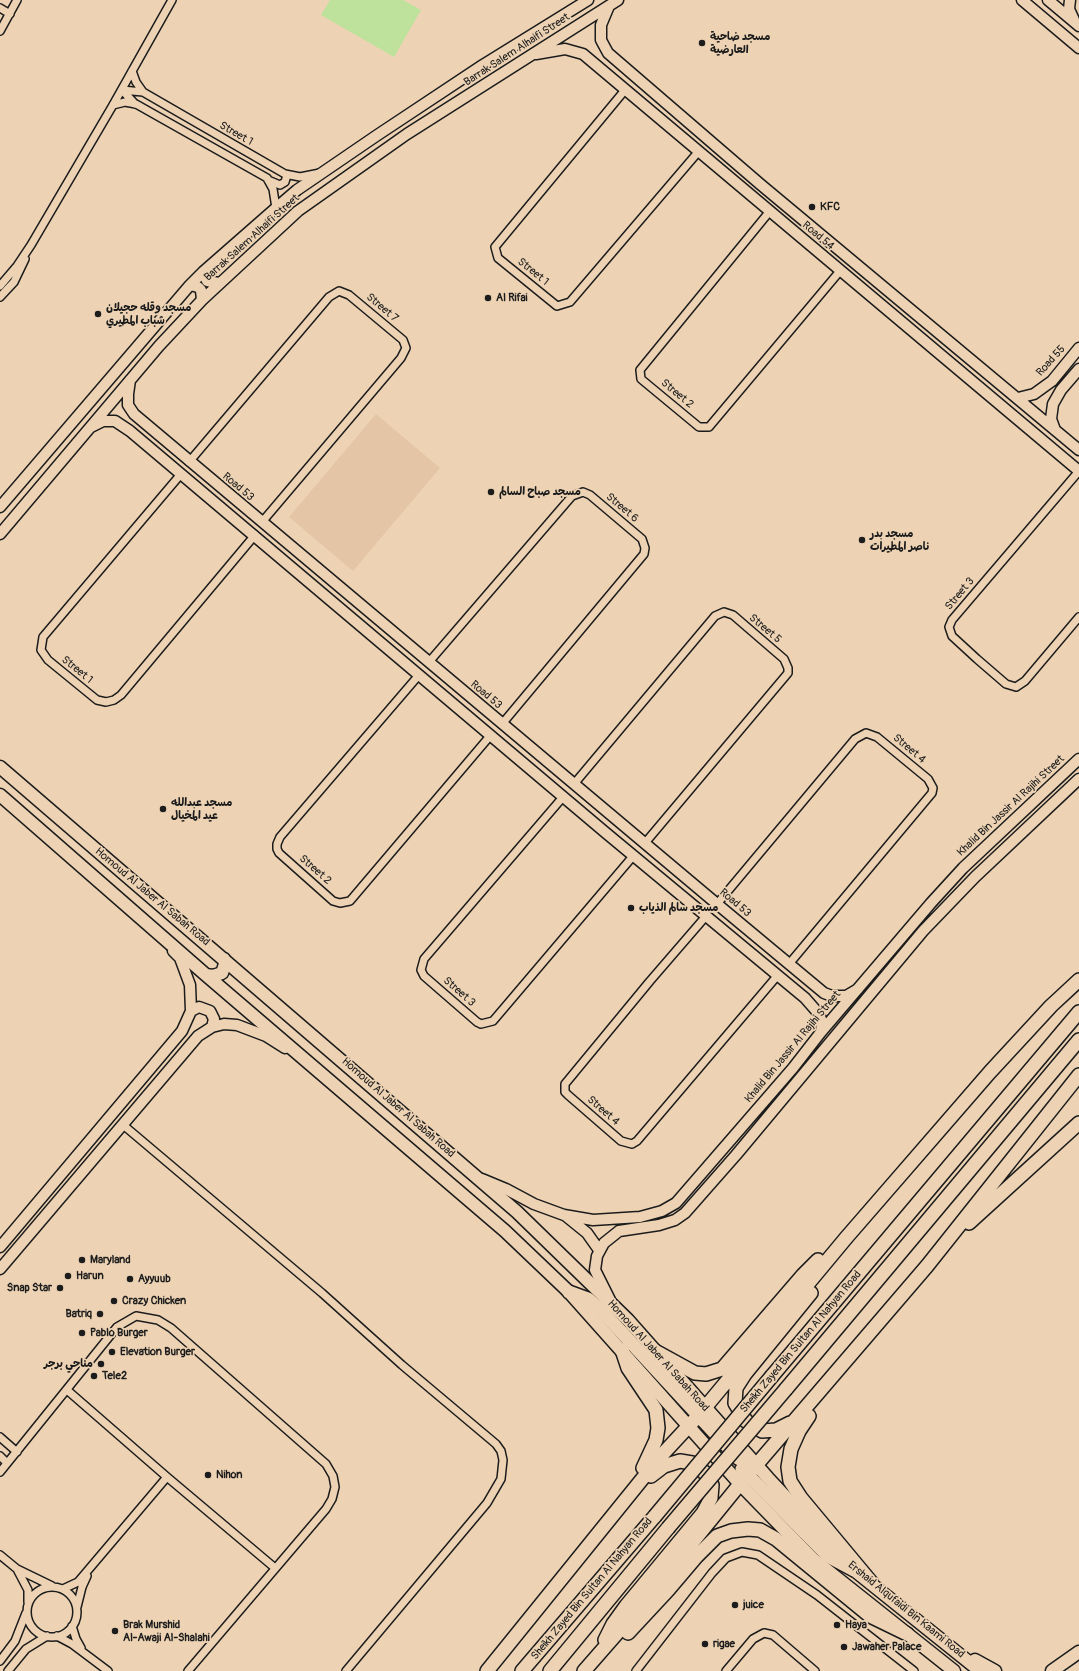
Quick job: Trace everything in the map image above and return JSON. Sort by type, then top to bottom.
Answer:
[{"type":"highway","points":[[488,1671],[621,1504],[660,1457],[697,1417],[846,1238],[990,1072],[1051,1006],[1079,980]]},
{"type":"highway","name":"Sheikh Zayed Bin Sultan Al Nahyan Road","points":[[522,1671],[1079,1012]]},
{"type":"highway","name":"Sheikh Zayed Bin Sultan Al Nahyan Road","points":[[550,1671],[668,1528],[1079,1040]]},
{"type":"highway","points":[[584,1671],[748,1475],[866,1339],[938,1252],[1079,1075]]},
{"type":"highway","points":[[938,1252],[1079,1123]]},
{"type":"highway","points":[[655,1350],[695,1373],[706,1374],[722,1369],[803,1275],[827,1252],[846,1238]]},
{"type":"highway","points":[[797,1419],[776,1430],[762,1431],[746,1421],[734,1403],[736,1388],[745,1374],[786,1326],[819,1282],[834,1260],[846,1238]]},
{"type":"highway","points":[[569,1292],[588,1299],[612,1320],[697,1417],[703,1430],[828,1556],[854,1570]]},
{"type":"highway","points":[[866,1339],[799,1431],[791,1449],[788,1467],[790,1481],[801,1498],[871,1582]]},
{"type":"highway","points":[[621,1504],[650,1454],[658,1428],[656,1410],[628,1368],[622,1350]]},
{"type":"highway","points":[[599,1654],[613,1624],[703,1513],[711,1498],[712,1485],[704,1472],[692,1463],[680,1461],[664,1466],[632,1491]]},
{"type":"highway","points":[[599,1654],[622,1639],[717,1536],[731,1531],[748,1529],[760,1530],[776,1538],[870,1616],[907,1634]]},
{"type":"main road","name":"Homoud Al Jaber Al Sabah Road","points":[[0,767],[517,1212],[611,1304],[655,1350],[697,1417]]},
{"type":"main road","name":"Homoud Al Jaber Al Sabah Road","points":[[0,795],[113,892],[206,975],[311,1063],[505,1231],[569,1292],[622,1350],[697,1417],[748,1475],[752,1495]]},
{"type":"main road","points":[[206,975],[213,976],[222,973],[224,969],[224,959]]},
{"type":"main road","name":"Homoud Al Jaber Al Sabah Road","points":[[748,1475],[768,1478]]},
{"type":"main road","name":"Ershaid Alqufaidi Bin Kaami Road","points":[[768,1478],[854,1570],[871,1582],[980,1671]]},
{"type":"main road","name":"Ershaid Alqufaidi Bin Kaami Road","points":[[752,1495],[813,1559],[954,1671]]},
{"type":"main road","points":[[938,1636],[963,1653],[995,1671]]},
{"type":"main road","points":[[923,1646],[947,1671]]},
{"type":"main road","points":[[1052,1671],[1079,1653]]},
{"type":"street","points":[[0,31],[17,0]]},
{"type":"street","points":[[0,286],[27,251],[122,90],[172,0]]},
{"type":"street","name":"Barrak Salem Alhaifi Street","points":[[0,507],[190,285],[276,208],[297,190],[376,136],[483,65],[588,0]]},
{"type":"street","name":"Barrak Salem Alhaifi Street","points":[[0,534],[159,346],[219,283],[298,211],[407,134],[618,0]]},
{"type":"street","points":[[1022,0],[1079,48]]},
{"type":"street","points":[[1048,0],[1077,24]]},
{"type":"street","points":[[1070,0],[1069,9],[1077,24]]},
{"type":"street","name":"Road 54","points":[[609,6],[601,25],[601,40],[608,53],[824,237],[1079,450]]},
{"type":"street","points":[[0,8],[10,14]]},
{"type":"street","name":"Road 54","points":[[530,55],[565,49],[583,54],[1079,471]]},
{"type":"street","points":[[132,71],[142,92]]},
{"type":"street","points":[[122,90],[136,104],[280,185],[285,182],[287,175]]},
{"type":"street","name":"Street 1","points":[[122,90],[142,92],[287,175],[300,177],[324,172]]},
{"type":"street","name":"Street 1","points":[[625,90],[495,248],[498,258],[558,306],[570,302],[699,151]]},
{"type":"street","points":[[113,105],[125,102],[136,104]]},
{"type":"street","points":[[658,117],[659,110],[662,107],[670,106]]},
{"type":"street","points":[[399,121],[400,130],[407,134]]},
{"type":"street","points":[[376,136],[383,142],[384,150]]},
{"type":"street","points":[[267,178],[273,189],[276,208]]},
{"type":"street","name":"Street 2","points":[[770,211],[640,370],[642,379],[647,384],[699,427],[709,427],[840,271]]},
{"type":"street","points":[[797,234],[805,233],[808,230],[807,222]]},
{"type":"street","points":[[814,248],[814,241],[817,238],[824,237]]},
{"type":"street","points":[[0,297],[7,291],[19,274],[27,251]]},
{"type":"street","points":[[203,272],[207,281],[219,283]]},
{"type":"street","points":[[190,285],[198,287],[201,290],[202,300]]},
{"type":"street","name":"Street 7","points":[[189,462],[329,297],[339,291],[349,295],[403,340],[406,348],[401,358],[262,522]]},
{"type":"street","name":"Road 55","points":[[1018,398],[1034,394],[1052,381],[1079,348]]},
{"type":"street","points":[[1055,430],[1051,419],[1051,411],[1056,397],[1079,369]]},
{"type":"street","name":"Road 53","points":[[130,380],[128,406],[141,421],[717,904],[824,993],[832,996],[846,996],[858,989]]},
{"type":"street","points":[[1052,381],[1055,389],[1061,390]]},
{"type":"street","points":[[91,427],[104,421],[115,421],[130,431],[310,581],[490,736],[814,1005],[822,1022],[821,1032]]},
{"type":"street","points":[[130,431],[134,424],[141,421]]},
{"type":"street","name":"Street 3","points":[[1079,471],[952,620],[949,627],[952,636],[977,659],[1006,684],[1016,687],[1025,681],[1079,617]]},
{"type":"street","name":"Street 1","points":[[181,474],[43,637],[41,650],[48,660],[98,700],[106,702],[114,700],[121,695],[255,535]]},
{"type":"street","name":"Street 6","points":[[429,662],[572,496],[579,492],[590,495],[642,539],[645,548],[644,554],[502,724]]},
{"type":"street","points":[[293,567],[301,565],[302,556]]},
{"type":"street","points":[[310,581],[310,573],[318,570]]},
{"type":"street","name":"Street 5","points":[[574,784],[715,616],[724,612],[733,615],[784,659],[788,668],[788,673],[645,843]]},
{"type":"street","name":"Street 2","points":[[419,675],[280,837],[277,844],[279,853],[333,901],[340,903],[350,901],[490,736]]},
{"type":"street","name":"Street 4","points":[[717,904],[858,736],[866,733],[874,734],[928,779],[932,783],[932,793],[789,964]]},
{"type":"street","name":"Khalid Bin Jassir Al Rajihi Street","points":[[477,1178],[506,1189],[534,1204],[564,1215],[593,1220],[640,1217],[662,1211],[676,1203],[963,868],[1079,759]]},
{"type":"street","points":[[611,1304],[596,1270],[599,1250],[609,1238],[619,1232],[675,1220],[685,1213],[918,937],[975,877],[1079,779]]},
{"type":"street","name":"Street 3","points":[[563,797],[424,959],[421,970],[424,976],[477,1022],[481,1024],[493,1021],[634,855]]},
{"type":"street","points":[[589,818],[600,815],[598,804]]},
{"type":"street","points":[[606,833],[606,822],[617,820]]},
{"type":"street","points":[[963,868],[971,866],[974,868],[975,877]]},
{"type":"street","points":[[0,1247],[182,1031],[191,1011],[190,985],[180,958],[140,923],[113,892]]},
{"type":"street","name":"Street 4","points":[[707,915],[565,1084],[565,1092],[622,1141],[632,1144],[637,1141],[778,975]]},
{"type":"street","points":[[805,998],[815,994],[816,986]]},
{"type":"street","points":[[191,1011],[199,1007],[210,1011],[214,1019],[212,1027]]},
{"type":"street","points":[[0,1269],[198,1036],[212,1027],[224,1024],[237,1025],[251,1029],[311,1063]]},
{"type":"street","points":[[122,1124],[248,1229],[402,1365],[486,1435],[501,1451],[503,1460],[501,1479],[487,1503],[346,1671]]},
{"type":"street","points":[[716,1157],[714,1162],[715,1169],[718,1170],[724,1168]]},
{"type":"street","points":[[564,1215],[587,1233],[599,1250]]},
{"type":"street","points":[[0,1472],[122,1323],[136,1316],[150,1317],[171,1328],[320,1458],[330,1469],[335,1487],[330,1503],[188,1671]]},
{"type":"street","points":[[67,1390],[167,1477],[276,1568]]},
{"type":"street","points":[[0,1437],[17,1452]]},
{"type":"street","points":[[0,1456],[7,1463]]},
{"type":"street","points":[[63,1589],[78,1582],[91,1568],[167,1477]]},
{"type":"street","points":[[636,1671],[712,1573],[726,1558],[742,1552],[758,1555],[817,1595],[914,1671]]},
{"type":"street","points":[[0,1555],[17,1569],[52,1586],[63,1589],[70,1594],[77,1614],[72,1626],[68,1630],[57,1636],[47,1636],[34,1630],[28,1619],[26,1585],[17,1569]]},
{"type":"street","points":[[76,1608],[82,1587],[91,1568]]},
{"type":"street","points":[[0,1661],[15,1641],[27,1607],[36,1592],[52,1586]]},
{"type":"street","points":[[72,1626],[76,1639],[84,1652]]},
{"type":"street","points":[[726,1671],[753,1639],[764,1633],[773,1635],[815,1671]]},
{"type":"street","points":[[8,1671],[26,1649],[47,1636]]},
{"type":"street","points":[[57,1636],[84,1652],[108,1671]]},
{"type":"street","points":[[1061,1671],[1079,1653]]},
{"type":"shaded area","points":[[376,414],[440,468],[353,571],[289,517]]},
{"type":"green space","points":[[330,0],[403,0],[421,10],[394,57],[321,15]]},
{"type":"place","name":"مسجد ضاحية العارضية","points":[[702,43]]},
{"type":"place","name":"KFC","points":[[812,207]]},
{"type":"place","name":"Al Rifai","points":[[488,298]]},
{"type":"place","name":"مسجد وقله حجيلان شباب المطيري","points":[[98,314]]},
{"type":"place","name":"مسجد صباح السالم","points":[[491,492]]},
{"type":"place","name":"مسجد بدر ناصر المطيرات","points":[[862,540]]},
{"type":"place","name":"مسجد عبدالله عيد المخيال","points":[[163,809]]},
{"type":"place","name":"مسجد سالم الذياب","points":[[631,908]]},
{"type":"place","name":"Maryland","points":[[82,1260]]},
{"type":"place","name":"Harun","points":[[68,1276]]},
{"type":"place","name":"Ayyuub","points":[[130,1279]]},
{"type":"place","name":"Snap Star","points":[[60,1288]]},
{"type":"place","name":"Crazy Chicken","points":[[114,1301]]},
{"type":"place","name":"Batriq","points":[[100,1314]]},
{"type":"place","name":"Pablo Burger","points":[[82,1333]]},
{"type":"place","name":"Elevation Burger","points":[[112,1352]]},
{"type":"place","name":"مناحي برجر","points":[[101,1364]]},
{"type":"place","name":"Tele2","points":[[94,1376]]},
{"type":"place","name":"Nihon","points":[[208,1475]]},
{"type":"place","name":"juice","points":[[735,1605]]},
{"type":"place","name":"Haya","points":[[837,1625]]},
{"type":"place","name":"Brak Murshid Al-Awaji Al-Shalahi","points":[[115,1631]]},
{"type":"place","name":"rigae","points":[[705,1644]]},
{"type":"place","name":"Jawaher Palace","points":[[844,1647]]}]
